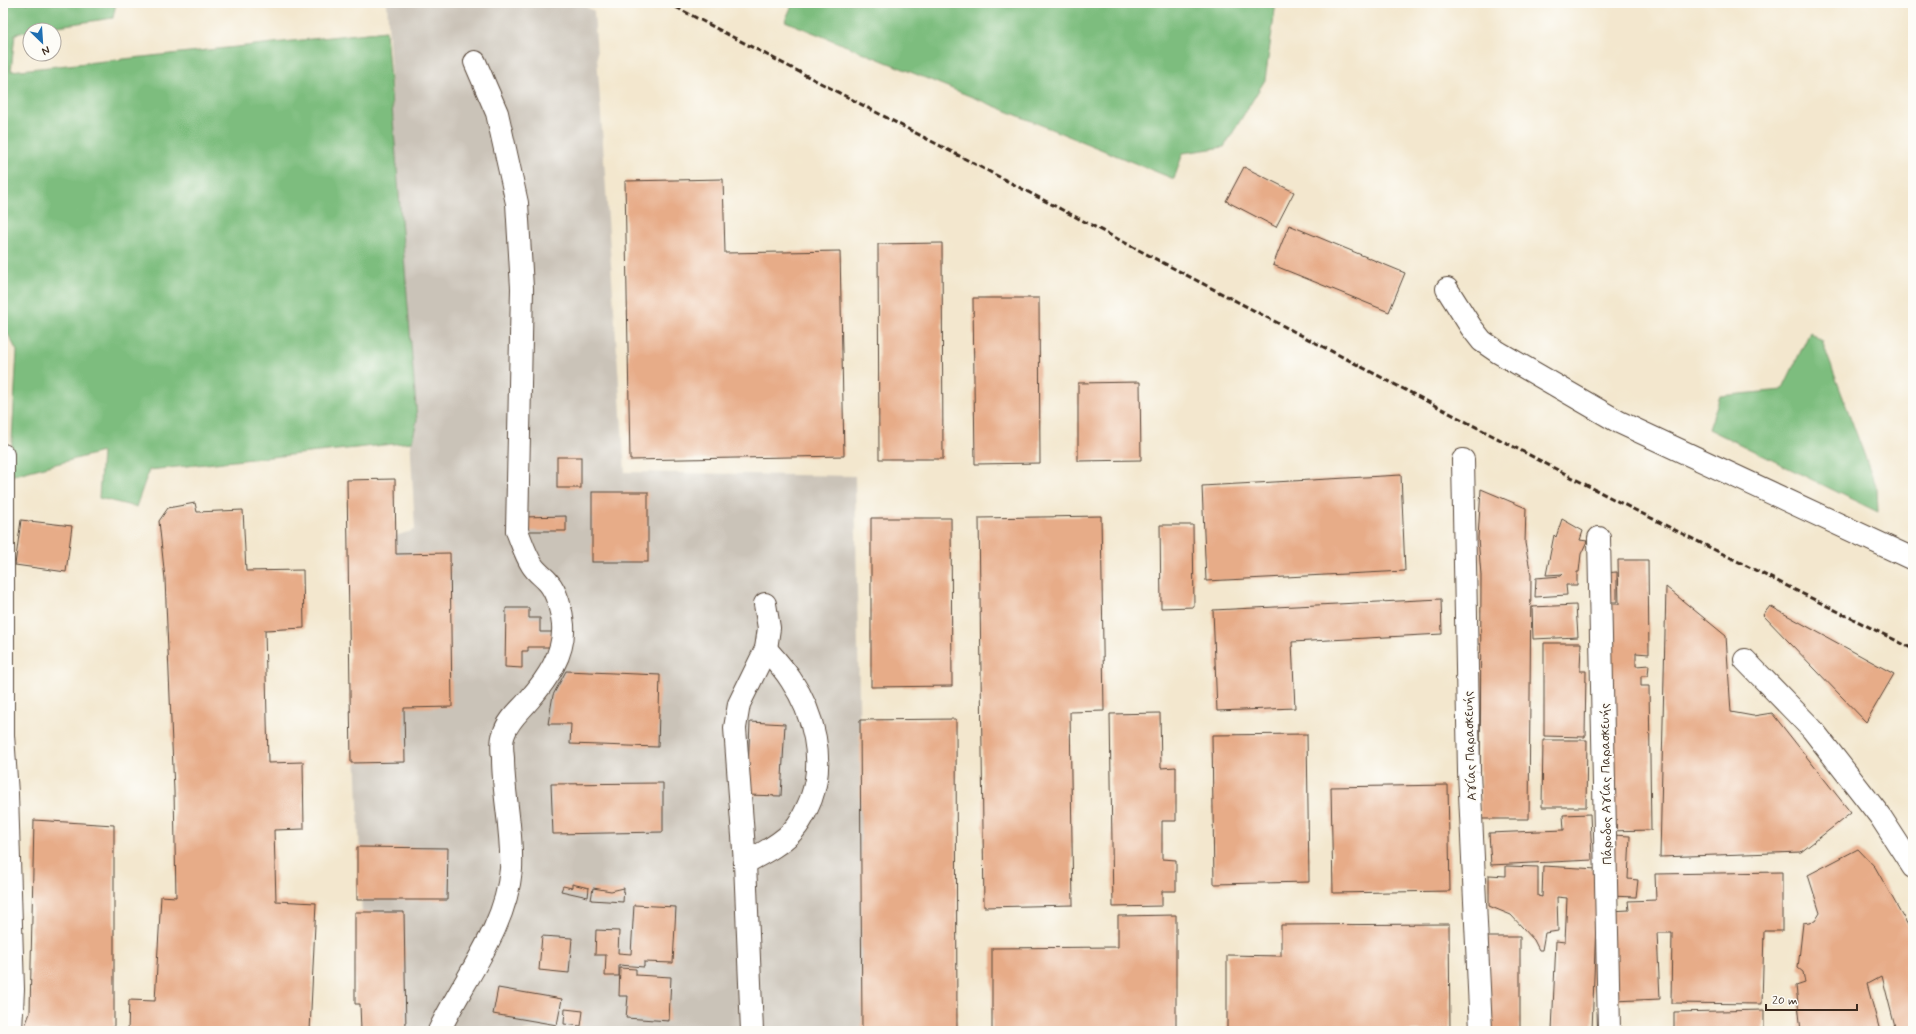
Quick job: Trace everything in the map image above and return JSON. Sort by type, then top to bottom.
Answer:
[{"type":"street","points":[[439,1031],[452,1005],[487,945],[496,926],[506,898],[511,870],[511,843],[503,766],[503,734],[512,718],[548,676],[561,644],[563,627],[562,617],[556,598],[549,583],[532,566],[517,532],[522,288],[517,203],[497,113],[475,62]]},
{"type":"street","points":[[1447,289],[1471,327],[1482,341],[1498,352],[1619,422],[1913,559]]},
{"type":"street","points":[[3,455],[3,735],[7,794],[12,966],[11,1031]]},
{"type":"street","name":"Αγίας Παρασκευής","points":[[1463,460],[1470,772],[1481,1031]]},
{"type":"street","name":"Πάροδος Αγίας Παρασκευής","points":[[1599,538],[1609,1031]]},
{"type":"street","points":[[752,1031],[745,863],[735,728],[739,704],[766,649],[769,628],[765,604]]},
{"type":"street","points":[[745,863],[779,844],[792,832],[804,816],[813,792],[818,769],[815,734],[806,707],[791,680],[766,649]]},
{"type":"street","points":[[1745,660],[1812,729],[1880,816],[1913,867]]},
{"type":"shaded area","points":[[387,3],[578,3],[594,11],[625,472],[855,476],[865,1031],[366,1031],[349,550],[415,530]]},
{"type":"green space","points":[[3,3],[116,3],[113,18],[62,25],[62,22],[22,22],[22,33],[15,34],[11,71],[386,31],[417,420],[412,442],[149,470],[136,507],[99,498],[102,452],[10,476],[17,351],[3,325]]},
{"type":"green space","points":[[793,3],[1276,3],[1265,80],[1224,147],[1183,153],[1174,179],[785,21]]},
{"type":"green space","points":[[1810,332],[1822,341],[1877,489],[1878,512],[1709,429],[1720,396],[1782,390]]},
{"type":"building","points":[[1244,167],[1294,192],[1276,227],[1226,201]]},
{"type":"building","points":[[723,179],[725,253],[840,251],[844,456],[630,460],[625,181]]},
{"type":"building","points":[[1289,225],[1405,273],[1389,312],[1273,265]]},
{"type":"building","points":[[942,243],[943,459],[879,459],[878,244]]},
{"type":"building","points":[[973,298],[1039,298],[1040,463],[975,464]]},
{"type":"building","points":[[1140,382],[1141,460],[1078,461],[1078,383]]},
{"type":"building","points":[[557,457],[581,457],[581,488],[557,488]]},
{"type":"building","points":[[1401,475],[1405,571],[1206,581],[1202,486]]},
{"type":"building","points":[[395,479],[396,554],[450,553],[452,707],[404,708],[405,762],[351,763],[347,480]]},
{"type":"building","points":[[1481,489],[1526,508],[1525,543],[1531,575],[1529,819],[1480,819],[1481,575],[1478,538]]},
{"type":"building","points":[[592,492],[648,492],[648,562],[592,562]]},
{"type":"building","points":[[195,503],[197,512],[243,510],[246,571],[303,570],[304,628],[265,630],[268,763],[303,762],[304,829],[274,830],[276,901],[316,903],[310,1031],[128,1031],[129,1000],[155,1001],[161,896],[176,897],[174,791],[165,579],[159,521],[168,508]]},
{"type":"building","points":[[566,516],[566,531],[525,531],[524,517]]},
{"type":"building","points":[[1101,516],[1104,711],[1070,712],[1073,905],[984,907],[979,518]]},
{"type":"building","points":[[871,518],[951,518],[952,686],[871,687]]},
{"type":"building","points":[[1562,519],[1583,531],[1580,540],[1587,541],[1581,554],[1579,572],[1577,572],[1577,585],[1566,585],[1567,595],[1535,597],[1536,578],[1561,576],[1563,574],[1546,575],[1554,535],[1556,537]]},
{"type":"building","points":[[21,520],[72,526],[66,572],[15,565]]},
{"type":"building","points":[[1160,525],[1193,525],[1194,607],[1161,608]]},
{"type":"building","points":[[1618,560],[1648,560],[1649,654],[1636,653],[1636,666],[1649,665],[1648,676],[1641,676],[1641,686],[1649,686],[1651,830],[1607,831],[1605,604],[1619,604]]},
{"type":"building","points":[[1617,572],[1617,602],[1603,602],[1603,573]]},
{"type":"building","points":[[1666,587],[1726,636],[1731,712],[1753,716],[1772,713],[1851,813],[1801,852],[1660,857]]},
{"type":"building","points":[[1441,599],[1442,634],[1292,642],[1295,708],[1217,711],[1213,610]]},
{"type":"building","points":[[1576,605],[1578,637],[1533,639],[1532,607]]},
{"type":"building","points":[[1770,606],[1894,674],[1866,722],[1763,615]]},
{"type":"building","points":[[506,608],[529,608],[529,618],[540,618],[540,632],[552,632],[551,647],[528,647],[528,651],[522,651],[522,668],[505,667]]},
{"type":"building","points":[[1544,643],[1581,643],[1580,671],[1586,671],[1585,737],[1544,736]]},
{"type":"building","points":[[566,671],[660,675],[658,747],[570,744],[571,724],[548,724],[553,695]]},
{"type":"building","points":[[1160,713],[1161,768],[1176,767],[1176,821],[1162,821],[1162,859],[1176,860],[1176,891],[1162,891],[1162,906],[1113,907],[1110,714]]},
{"type":"building","points":[[956,719],[957,1031],[862,1031],[860,720]]},
{"type":"building","points":[[750,722],[785,724],[781,796],[747,795]]},
{"type":"building","points":[[1307,734],[1309,882],[1214,884],[1212,735]]},
{"type":"building","points":[[1543,740],[1587,740],[1586,807],[1542,807]]},
{"type":"building","points":[[663,783],[663,832],[553,834],[551,784]]},
{"type":"building","points":[[1448,785],[1450,891],[1333,893],[1331,787]]},
{"type":"building","points":[[1590,814],[1592,860],[1491,865],[1489,833],[1564,830],[1563,815]]},
{"type":"building","points":[[34,820],[114,825],[114,1031],[23,1031],[30,1013]]},
{"type":"building","points":[[1613,835],[1630,836],[1628,879],[1638,880],[1636,897],[1609,896]]},
{"type":"building","points":[[357,847],[448,848],[447,900],[357,900]]},
{"type":"building","points":[[1858,849],[1875,867],[1913,934],[1913,1031],[1896,1031],[1882,976],[1867,984],[1880,1031],[1801,1031],[1796,986],[1805,983],[1803,972],[1798,968],[1803,923],[1815,921],[1820,913],[1808,875]]},
{"type":"building","points":[[1506,866],[1538,867],[1538,896],[1542,897],[1543,866],[1598,869],[1592,1031],[1552,1031],[1556,941],[1565,942],[1567,898],[1557,897],[1558,931],[1545,933],[1542,950],[1539,950],[1534,940],[1511,915],[1489,906],[1489,875],[1506,876]]},
{"type":"building","points":[[1782,872],[1782,931],[1764,931],[1762,1004],[1671,1003],[1672,933],[1657,933],[1660,999],[1614,1001],[1610,911],[1629,910],[1628,901],[1656,900],[1655,874]]},
{"type":"building","points":[[572,884],[589,888],[588,897],[561,891],[563,886],[572,888]]},
{"type":"building","points":[[593,888],[611,891],[624,888],[623,902],[591,900]]},
{"type":"building","points":[[634,905],[676,907],[673,963],[644,962],[644,967],[619,965],[619,976],[605,976],[606,955],[595,955],[596,930],[619,931],[618,953],[631,954]]},
{"type":"building","points":[[355,912],[404,912],[406,1031],[361,1031],[360,1004],[355,1004]]},
{"type":"building","points":[[1176,915],[1176,1031],[992,1031],[992,948],[1118,947],[1118,916]]},
{"type":"building","points":[[1449,924],[1450,1031],[1227,1031],[1227,955],[1281,956],[1281,925]]},
{"type":"building","points":[[542,936],[572,938],[569,973],[539,970]]},
{"type":"building","points":[[1485,937],[1520,937],[1520,1031],[1484,1031]]},
{"type":"building","points":[[620,968],[636,969],[636,975],[671,977],[669,1021],[626,1018],[628,996],[619,996]]},
{"type":"building","points":[[498,988],[562,999],[557,1025],[493,1014]]},
{"type":"building","points":[[565,1009],[583,1011],[581,1026],[564,1024]]},
{"type":"building","points":[[1764,1010],[1764,1031],[1674,1031],[1674,1012]]},
{"type":"railway","points":[[668,3],[1617,501],[1913,649]]}]
